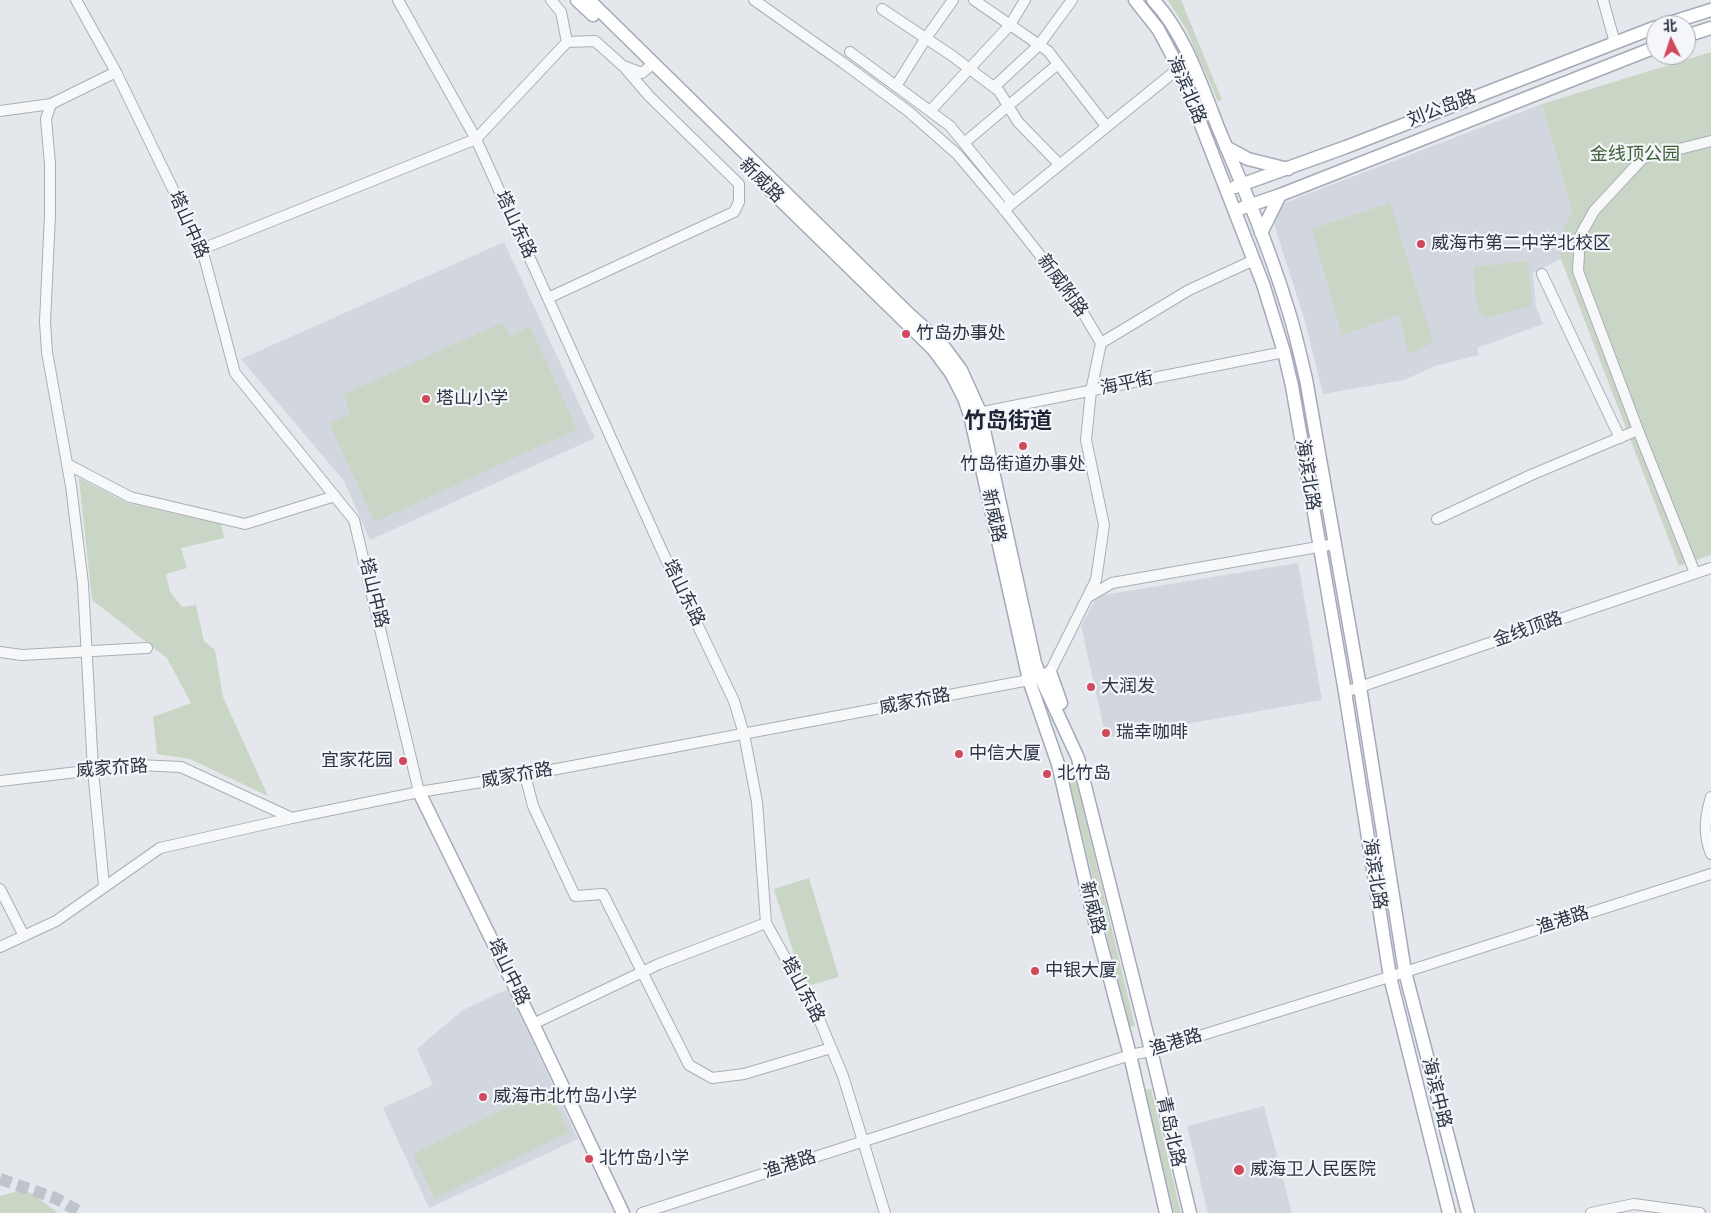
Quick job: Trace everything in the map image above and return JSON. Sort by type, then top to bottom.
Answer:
[{"type":"main road","name":"新威路","points":[[578,0],[933,349],[951,373],[975,414]]},
{"type":"main road","name":"新威路","points":[[589,0],[941,343],[961,370],[975,414],[1039,676],[1090,903],[1130,1056]]},
{"type":"main road","name":"海滨北路","points":[[1135,0],[1158,29],[1178,68],[1228,190],[1263,284],[1284,352],[1292,386],[1345,692],[1390,977]]},
{"type":"main road","name":"海滨北路","points":[[1153,0],[1172,26],[1187,52],[1261,233],[1285,298],[1299,348],[1360,687],[1405,972]]},
{"type":"main road","points":[[1695,15],[1711,10]]},
{"type":"main road","points":[[1696,33],[1711,28]]},
{"type":"main road","name":"刘公岛路","points":[[1228,190],[1288,169],[1646,31]]},
{"type":"main road","name":"刘公岛路","points":[[1235,210],[1280,195],[1646,51]]},
{"type":"main road","points":[[1226,147],[1248,159],[1288,169]]},
{"type":"main road","points":[[1261,233],[1280,195]]},
{"type":"main road","name":"新威路","points":[[1039,676],[1078,758],[1151,1051]]},
{"type":"main road","name":"塔山中路","points":[[419,792],[534,1024],[623,1213]]},
{"type":"main road","name":"海滨中路","points":[[1405,972],[1468,1213]]},
{"type":"main road","name":"海滨中路","points":[[1390,977],[1449,1213]]},
{"type":"main road","name":"青岛北路","points":[[1151,1051],[1190,1213]]},
{"type":"main road","name":"青岛北路","points":[[1130,1056],[1166,1213]]},
{"type":"street","name":"塔山中路","points":[[76,0],[116,72],[202,249],[235,373],[354,520],[419,792]]},
{"type":"street","name":"塔山东路","points":[[398,0],[476,139],[663,553],[734,701],[744,734],[757,802],[766,923],[819,1019],[843,1076],[884,1213]]},
{"type":"street","points":[[551,0],[561,12],[567,42]]},
{"type":"street","name":"新威附路","points":[[754,0],[908,111],[957,154],[1008,206],[1076,301],[1101,343]]},
{"type":"street","points":[[896,86],[926,38],[953,0]]},
{"type":"street","points":[[974,0],[1048,51],[1106,126]]},
{"type":"street","points":[[930,111],[1010,25],[1025,0]]},
{"type":"street","points":[[994,87],[1040,45],[1072,0]]},
{"type":"street","points":[[1603,0],[1615,43]]},
{"type":"street","points":[[882,10],[926,38],[999,91],[1018,122],[1059,164]]},
{"type":"street","points":[[202,249],[476,139],[567,42],[595,41],[623,66],[650,96],[739,184],[739,202],[734,212],[548,298]]},
{"type":"street","points":[[850,52],[950,126],[1008,206],[1178,68]]},
{"type":"street","points":[[964,143],[1058,64]]},
{"type":"street","points":[[623,66],[642,73],[648,68]]},
{"type":"street","points":[[0,111],[51,104],[116,72]]},
{"type":"street","points":[[51,104],[46,119],[50,164],[47,352],[67,464],[83,584],[93,770],[104,886]]},
{"type":"street","points":[[1695,573],[1638,430],[1578,270],[1580,236],[1594,211],[1643,158],[1711,141]]},
{"type":"street","points":[[1039,676],[1088,597],[1096,580],[1104,525],[1086,440],[1091,391],[1101,343],[1189,290],[1254,260]]},
{"type":"street","points":[[1542,274],[1620,438]]},
{"type":"street","name":"海平街","points":[[975,414],[1284,352]]},
{"type":"street","points":[[1437,519],[1530,475],[1638,430]]},
{"type":"street","points":[[67,464],[130,497],[245,524],[335,496]]},
{"type":"street","points":[[1088,597],[1112,583],[1335,544]]},
{"type":"street","name":"金线顶路","points":[[1345,692],[1711,568]]},
{"type":"street","points":[[0,652],[22,655],[147,648]]},
{"type":"street","name":"威家夼路","points":[[0,781],[138,765],[181,767],[292,818],[419,792],[525,775],[744,734],[1039,676]]},
{"type":"street","points":[[525,775],[533,806],[575,896],[602,894],[689,1065],[712,1078],[744,1074],[831,1048]]},
{"type":"street","points":[[1711,797],[1706,814],[1706,840],[1711,854]]},
{"type":"street","points":[[0,947],[56,921],[160,848],[292,818]]},
{"type":"street","name":"渔港路","points":[[642,1213],[1130,1056],[1390,977],[1711,874]]},
{"type":"street","points":[[0,889],[24,936]]},
{"type":"street","points":[[534,1024],[659,964],[766,923]]},
{"type":"street","points":[[1591,1213],[1635,1208],[1700,1213]]},
{"type":"shaded area","name":"威海市第二中学北校区","points":[[1542,104],[1572,211],[1561,235],[1561,259],[1533,273],[1536,307],[1543,324],[1477,348],[1479,355],[1435,366],[1404,380],[1323,394],[1304,318],[1275,227],[1274,216],[1282,204]]},
{"type":"shaded area","name":"塔山小学","points":[[504,242],[595,438],[370,540],[344,481],[241,359]]},
{"type":"shaded area","points":[[1298,563],[1322,700],[1106,738],[1081,626],[1097,596]]},
{"type":"shaded area","name":"威海市北竹岛小学","points":[[508,989],[578,1139],[429,1208],[383,1108],[433,1085],[417,1049],[463,1010]]},
{"type":"shaded area","name":"威海卫人民医院","points":[[1264,1106],[1292,1213],[1208,1213],[1187,1126]]},
{"type":"green space","points":[[1168,0],[1181,0],[1222,100],[1218,101],[1186,29]]},
{"type":"green space","name":"金线顶公园","points":[[1711,52],[1711,555],[1679,566],[1561,259],[1561,235],[1572,211],[1542,104],[1669,65],[1696,65],[1696,57]]},
{"type":"green space","points":[[1390,203],[1433,343],[1408,354],[1400,315],[1342,335],[1312,229]]},
{"type":"green space","points":[[1528,261],[1532,301],[1530,306],[1485,318],[1478,308],[1474,267]]},
{"type":"green space","points":[[503,322],[510,336],[530,327],[577,429],[375,522],[329,423],[351,413],[343,395]]},
{"type":"green space","points":[[79,478],[127,503],[221,524],[224,538],[181,548],[187,568],[166,574],[170,592],[182,607],[196,605],[204,641],[215,650],[223,697],[268,796],[190,759],[157,754],[153,717],[191,703],[167,658],[92,600]]},
{"type":"green space","points":[[1072,762],[1135,1026],[1129,1027],[1065,764]]},
{"type":"green space","points":[[809,878],[839,977],[804,987],[774,889]]},
{"type":"green space","points":[[547,1088],[569,1132],[435,1198],[413,1154]]},
{"type":"green space","points":[[1151,1089],[1181,1213],[1174,1213],[1145,1090]]},
{"type":"green space","points":[[25,1189],[58,1213],[0,1213],[0,1196]]},
{"type":"tunnel","points":[[0,1179],[55,1198],[82,1213]]},
{"type":"place","name":"威海市第二中学北校区","points":[[1421,244]]},
{"type":"place","name":"竹岛办事处","points":[[906,334]]},
{"type":"place","name":"塔山小学","points":[[426,399]]},
{"type":"place","name":"竹岛街道办事处","points":[[1023,446]]},
{"type":"place","name":"大润发","points":[[1091,687]]},
{"type":"place","name":"瑞幸咖啡","points":[[1106,733]]},
{"type":"place","name":"中信大厦","points":[[959,754]]},
{"type":"place","name":"宜家花园","points":[[403,761]]},
{"type":"place","name":"北竹岛","points":[[1047,774]]},
{"type":"place","name":"中银大厦","points":[[1035,971]]},
{"type":"place","name":"威海市北竹岛小学","points":[[483,1097]]},
{"type":"place","name":"北竹岛小学","points":[[589,1159]]},
{"type":"place","name":"威海卫人民医院","points":[[1239,1170]]},
{"type":"district","name":"竹岛街道","points":[[1008,422]]}]
